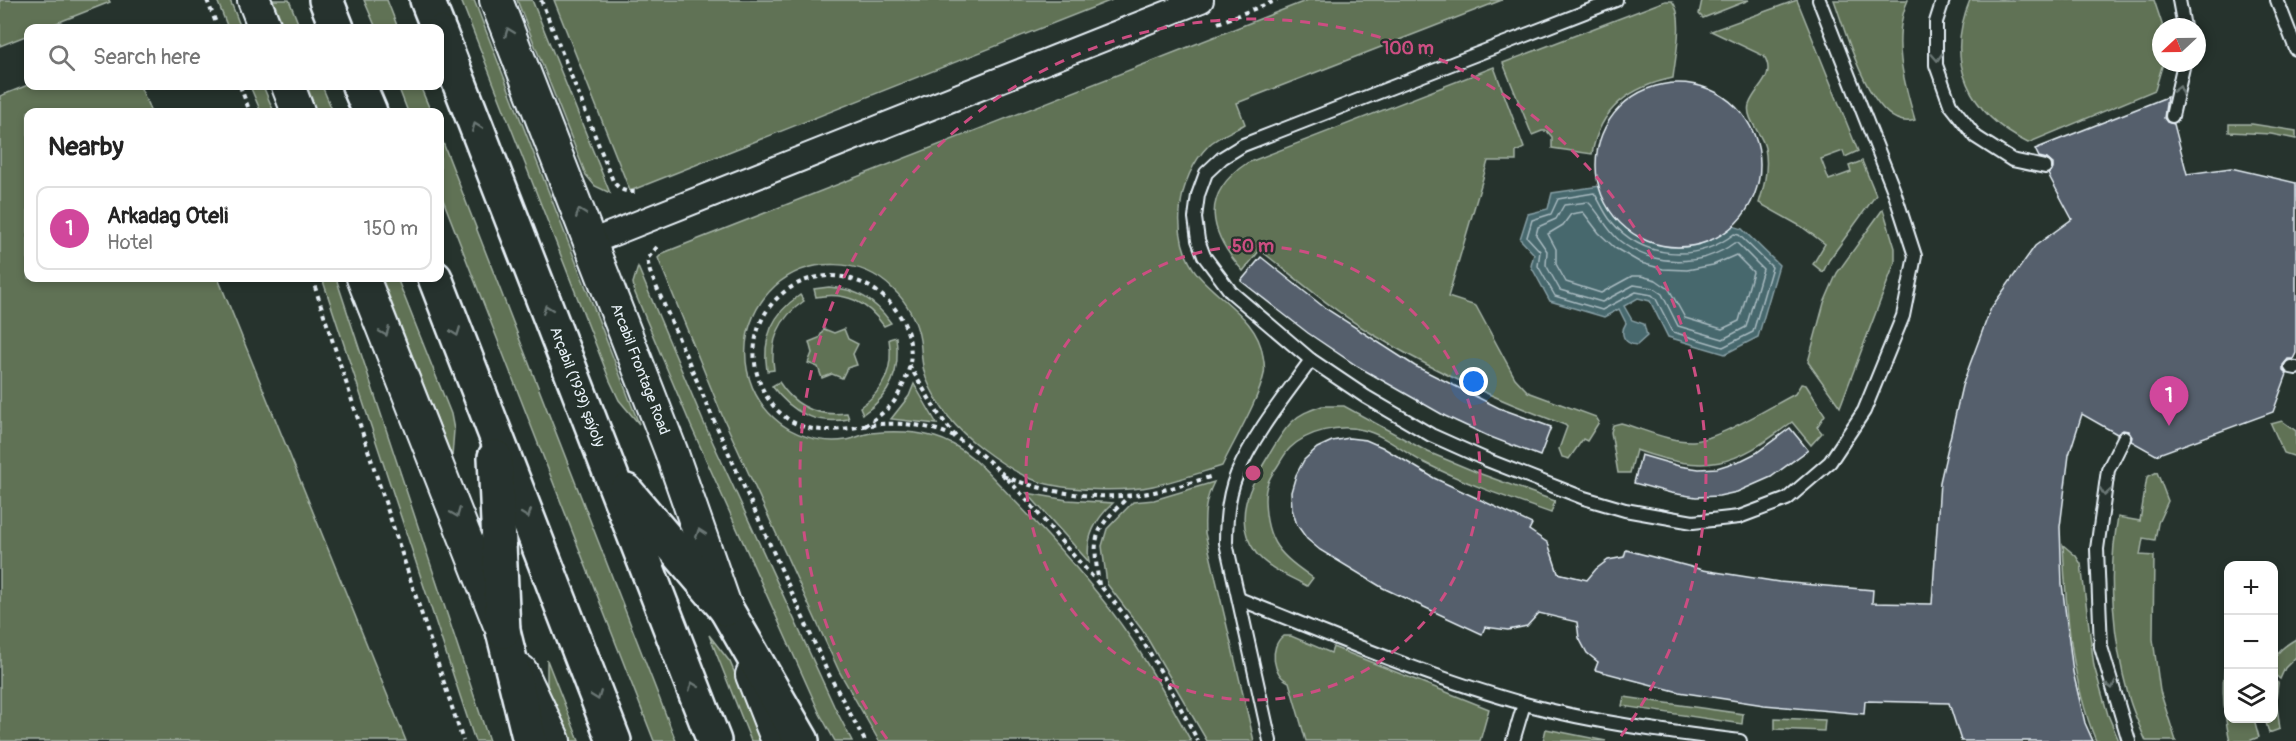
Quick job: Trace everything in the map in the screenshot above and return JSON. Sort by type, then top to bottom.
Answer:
[{"type":"main road","points":[[326,0],[335,24]]},
{"type":"main road","points":[[427,0],[436,24]]},
{"type":"main road","name":"Arçabil (1939) şaýoly","points":[[444,43],[714,741]]},
{"type":"main road","points":[[361,90],[368,108]]},
{"type":"main road","points":[[437,282],[615,741]]},
{"type":"main road","points":[[494,428],[503,631],[530,741]]},
{"type":"main road","points":[[610,472],[726,609],[802,741]]},
{"type":"street","points":[[254,0],[263,24]]},
{"type":"street","name":"Arcabil Frontage Road","points":[[496,0],[671,451],[726,609],[778,741]]},
{"type":"street","points":[[591,242],[1201,0]]},
{"type":"street","points":[[290,90],[296,108]]},
{"type":"street","points":[[365,282],[503,631],[554,741]]},
{"type":"lane","points":[[1616,0],[1243,145],[1222,158],[1206,173],[1198,195],[1195,218],[1198,240],[1204,256],[1231,292],[1311,360],[1431,435],[1584,498],[1625,510],[1694,522],[1739,517],[1787,500],[1830,462],[1864,411],[1903,316],[1915,256],[1894,191],[1819,0]]},
{"type":"lane","points":[[1943,0],[1936,22],[1936,64],[1950,104],[1976,137],[2012,160],[2044,167]]},
{"type":"lane","points":[[2179,0],[2182,18]]},
{"type":"lane","points":[[2277,0],[2296,49]]},
{"type":"lane","points":[[2172,116],[2182,72]]},
{"type":"lane","points":[[1270,741],[1226,543],[1226,513],[1236,475],[1263,426],[1311,360]]},
{"type":"lane","points":[[2124,438],[2108,470],[2097,549],[2101,647],[2129,741]]},
{"type":"lane","points":[[1239,599],[1352,644],[1524,704],[1653,731],[1740,741]]},
{"type":"lane","points":[[1513,741],[1524,704]]},
{"type":"path","points":[[207,0],[216,24]]},
{"type":"path","points":[[541,0],[613,182],[619,189],[628,192],[647,189]]},
{"type":"path","points":[[1210,26],[1277,0]]},
{"type":"path","points":[[242,90],[248,108]]},
{"type":"path","points":[[663,242],[652,250],[647,259],[650,272],[712,416],[827,670],[865,741]]},
{"type":"path","points":[[865,426],[893,403],[908,375],[911,356],[905,323],[895,307],[881,294],[851,280],[836,276],[821,276],[805,280],[774,300],[763,314],[756,330],[754,355],[757,373],[767,399],[780,413],[796,424],[830,432],[865,426],[914,425],[956,437]]},
{"type":"path","points":[[313,282],[463,741]]},
{"type":"path","points":[[909,365],[939,415],[956,437],[1002,476],[1099,586],[1137,634],[1198,741]]},
{"type":"path","points":[[1002,476],[1027,485],[1070,493],[1129,496],[1154,492],[1218,475],[1236,475]]},
{"type":"path","points":[[1099,586],[1095,556],[1097,531],[1107,517],[1129,496]]},
{"type":"green space","points":[[0,0],[109,0],[110,2],[54,24],[24,24],[24,37],[0,46]]},
{"type":"green space","points":[[217,0],[230,0],[239,24],[226,24]]},
{"type":"green space","points":[[273,0],[289,0],[298,24],[282,24]]},
{"type":"green space","points":[[364,0],[387,0],[396,24],[374,24]]},
{"type":"green space","points":[[461,0],[474,0],[639,424],[619,400],[610,381]]},
{"type":"green space","points":[[517,0],[532,0],[610,193],[595,186],[586,175]]},
{"type":"green space","points":[[554,0],[1112,0],[630,191]]},
{"type":"green space","points":[[1308,0],[1502,0],[1237,103],[1245,124],[1221,136],[1198,158],[1190,174],[1180,208],[1183,244],[1198,275],[1237,311],[1254,331],[1260,343],[1264,365],[1264,374],[1257,395],[1222,466],[1141,488],[1078,489],[1037,481],[1015,471],[987,453],[949,418],[926,378],[922,364],[919,333],[911,312],[898,294],[880,279],[866,271],[851,267],[819,266],[803,269],[789,276],[775,286],[762,300],[753,316],[748,334],[747,370],[752,387],[761,403],[774,418],[789,429],[807,437],[826,441],[849,439],[871,433],[911,433],[947,441],[967,454],[986,470],[1074,565],[1119,621],[1163,690],[1191,741],[879,741],[839,671],[722,415],[658,258],[663,253]]},
{"type":"green space","points":[[1702,0],[1749,0],[1703,18],[1699,14]]},
{"type":"green space","points":[[1797,0],[1858,151],[1845,157],[1843,151],[1821,159],[1829,180],[1851,172],[1849,166],[1862,161],[1876,195],[1829,260],[1823,272],[1813,264],[1825,244],[1802,227],[1759,203],[1767,162],[1764,143],[1748,110],[1752,99],[1767,76],[1767,63],[1764,56],[1711,31]]},
{"type":"green space","points":[[1834,0],[1908,0],[1900,30],[1900,45],[1903,76],[1915,120],[1900,120],[1886,111],[1873,96],[1853,54]]},
{"type":"green space","points":[[1970,0],[2154,0],[2160,18],[2152,18],[2152,72],[2160,72],[2155,90],[2028,143],[1990,117],[1967,84],[1961,65],[1960,44]]},
{"type":"green space","points":[[1665,1],[1672,1],[1678,17],[1679,27],[1673,78],[1643,87],[1619,102],[1602,124],[1592,154],[1552,148],[1552,137],[1547,131],[1532,135],[1503,63]]},
{"type":"green space","points":[[1494,67],[1524,148],[1516,152],[1516,161],[1488,161],[1448,297],[1476,306],[1515,378],[1528,392],[1596,417],[1599,422],[1587,441],[1583,439],[1569,459],[1562,457],[1559,449],[1567,427],[1565,425],[1467,384],[1374,335],[1345,316],[1260,250],[1243,271],[1223,243],[1214,215],[1221,188],[1247,163]]},
{"type":"green space","points":[[24,87],[24,90],[142,90],[149,108],[24,108],[24,282],[220,282],[406,741],[0,741],[0,96]]},
{"type":"green space","points":[[252,90],[265,90],[272,108],[259,108]]},
{"type":"green space","points":[[309,90],[324,90],[331,108],[315,108]]},
{"type":"green space","points":[[400,90],[422,90],[429,108],[406,108]]},
{"type":"green space","points":[[2229,124],[2252,124],[2296,131],[2296,139],[2271,134],[2229,132]]},
{"type":"green space","points":[[444,145],[676,741],[654,741],[444,202]]},
{"type":"green space","points":[[1883,209],[1895,248],[1895,262],[1840,407],[1808,362],[1824,303],[1837,273]]},
{"type":"green space","points":[[638,267],[703,421],[852,741],[835,741],[820,714],[691,426],[635,293],[633,283]]},
{"type":"green space","points":[[323,282],[337,282],[489,741],[475,741]]},
{"type":"green space","points":[[384,282],[399,282],[451,414],[454,430],[452,457]]},
{"type":"green space","points":[[829,287],[848,290],[864,297],[879,308],[891,323],[884,326],[870,310],[855,300],[837,296],[816,297],[814,289]]},
{"type":"green space","points":[[800,295],[804,301],[782,322],[773,349],[774,370],[767,371],[766,348],[771,328],[782,310]]},
{"type":"green space","points":[[824,329],[834,333],[844,329],[848,339],[858,344],[853,354],[857,365],[847,368],[842,378],[832,374],[822,378],[818,367],[808,363],[812,353],[809,342],[819,338]]},
{"type":"green space","points":[[896,337],[897,361],[892,381],[881,399],[863,414],[860,407],[875,394],[885,378],[890,360],[889,339]]},
{"type":"green space","points":[[779,382],[785,391],[800,404],[817,412],[847,413],[849,419],[826,420],[796,410],[772,386]]},
{"type":"green space","points":[[914,384],[937,424],[891,419],[909,396]]},
{"type":"green space","points":[[1801,384],[1806,385],[1825,415],[1817,427],[1822,433],[1811,445],[1792,422],[1753,449],[1719,462],[1682,463],[1636,450],[1630,473],[1618,473],[1611,432],[1613,425],[1621,423],[1656,435],[1684,441],[1704,439],[1730,429],[1795,394]]},
{"type":"green space","points":[[1322,406],[1344,406],[1428,452],[1555,501],[1551,513],[1454,477],[1371,432],[1354,428],[1324,430],[1306,437],[1290,448],[1270,479],[1265,495],[1266,515],[1272,538],[1284,555],[1313,578],[1307,586],[1273,568],[1256,553],[1249,540],[1244,515],[1255,478],[1283,433],[1299,416]]},
{"type":"green space","points":[[2282,421],[2296,431],[2296,457],[2284,453],[2271,424]]},
{"type":"green space","points":[[2157,472],[2168,501],[2158,523],[2155,540],[2143,538],[2140,555],[2154,556],[2153,639],[2160,691],[2176,741],[2146,741],[2123,676],[2113,608],[2113,562],[2118,517],[2140,521],[2147,477]]},
{"type":"green space","points":[[1214,482],[1206,507],[1205,533],[1254,741],[1207,741],[1143,631],[1107,584],[1102,546],[1107,529],[1133,502],[1154,500]]},
{"type":"green space","points":[[1027,493],[1067,500],[1113,503],[1093,529],[1089,544],[1089,562]]},
{"type":"green space","points":[[2063,545],[2076,556],[2081,564],[2094,666],[2108,715],[2119,741],[2096,741],[2081,694],[2071,644]]},
{"type":"green space","points":[[709,635],[730,662],[764,741],[751,741]]},
{"type":"green space","points":[[1283,636],[1291,636],[1331,653],[1333,647],[1489,709],[1480,741],[1306,741],[1289,682],[1279,673],[1274,660],[1276,647]]},
{"type":"green space","points":[[2296,639],[2296,657],[2285,668],[2280,679],[2278,677],[2278,653]]},
{"type":"green space","points":[[547,660],[579,741],[563,741],[547,696]]},
{"type":"green space","points":[[1624,697],[1743,714],[1742,724],[1622,706]]},
{"type":"green space","points":[[2278,714],[2280,729],[2269,733],[2266,723],[2278,723]]},
{"type":"green space","points":[[1775,718],[1825,720],[1824,731],[1775,729]]},
{"type":"green space","points":[[2227,723],[2255,723],[2259,737],[2249,741],[2230,741]]},
{"type":"green space","points":[[1546,729],[1606,741],[1543,741]]},
{"type":"water","points":[[1600,186],[1609,207],[1622,223],[1638,236],[1655,244],[1674,247],[1694,245],[1714,239],[1733,226],[1742,229],[1779,265],[1758,337],[1725,354],[1668,337],[1650,301],[1638,298],[1624,306],[1632,320],[1644,324],[1647,336],[1637,345],[1629,343],[1624,338],[1623,331],[1626,323],[1619,309],[1604,317],[1550,301],[1531,266],[1534,254],[1520,239],[1528,214],[1548,209],[1552,193]]},
{"type":"building","points":[[1678,83],[1709,89],[1736,107],[1754,134],[1760,165],[1754,196],[1736,223],[1709,241],[1678,247],[1647,241],[1620,223],[1602,196],[1596,165],[1602,134],[1620,107],[1647,89]]},
{"type":"building","points":[[2167,97],[2164,118],[2167,122],[2174,124],[2187,174],[2231,168],[2296,183],[2296,353],[2293,359],[2288,359],[2283,365],[2283,370],[2287,374],[2273,412],[2156,455],[2131,441],[2132,437],[2128,431],[2123,430],[2117,434],[2082,414],[2069,455],[2060,527],[2062,584],[2073,672],[2085,723],[2093,741],[1961,741],[1949,703],[1865,701],[1864,714],[1764,705],[1679,692],[1595,670],[1598,662],[1587,653],[1579,638],[1577,622],[1539,613],[1527,626],[1508,630],[1485,627],[1482,634],[1383,588],[1320,550],[1307,539],[1297,525],[1292,509],[1291,492],[1304,460],[1317,448],[1332,441],[1349,438],[1366,440],[1434,478],[1532,524],[1529,530],[1548,543],[1558,573],[1587,580],[1608,560],[1624,557],[1626,550],[1703,570],[1779,582],[1873,590],[1872,603],[1932,604],[1940,482],[1962,386],[1970,364],[1991,308],[2035,246],[2072,219],[2048,174],[2053,169],[2053,164],[2039,157],[2035,149]]},
{"type":"building","points":[[1261,257],[1325,308],[1415,366],[1499,408],[1551,427],[1540,456],[1445,416],[1357,366],[1308,333],[1241,281]]},
{"type":"building","points":[[1790,428],[1808,450],[1771,477],[1737,492],[1696,497],[1634,483],[1641,455],[1679,466],[1699,469],[1717,468],[1756,453]]},
{"type":"place","name":"Arkadag Oteli","points":[[2169,426]]}]
